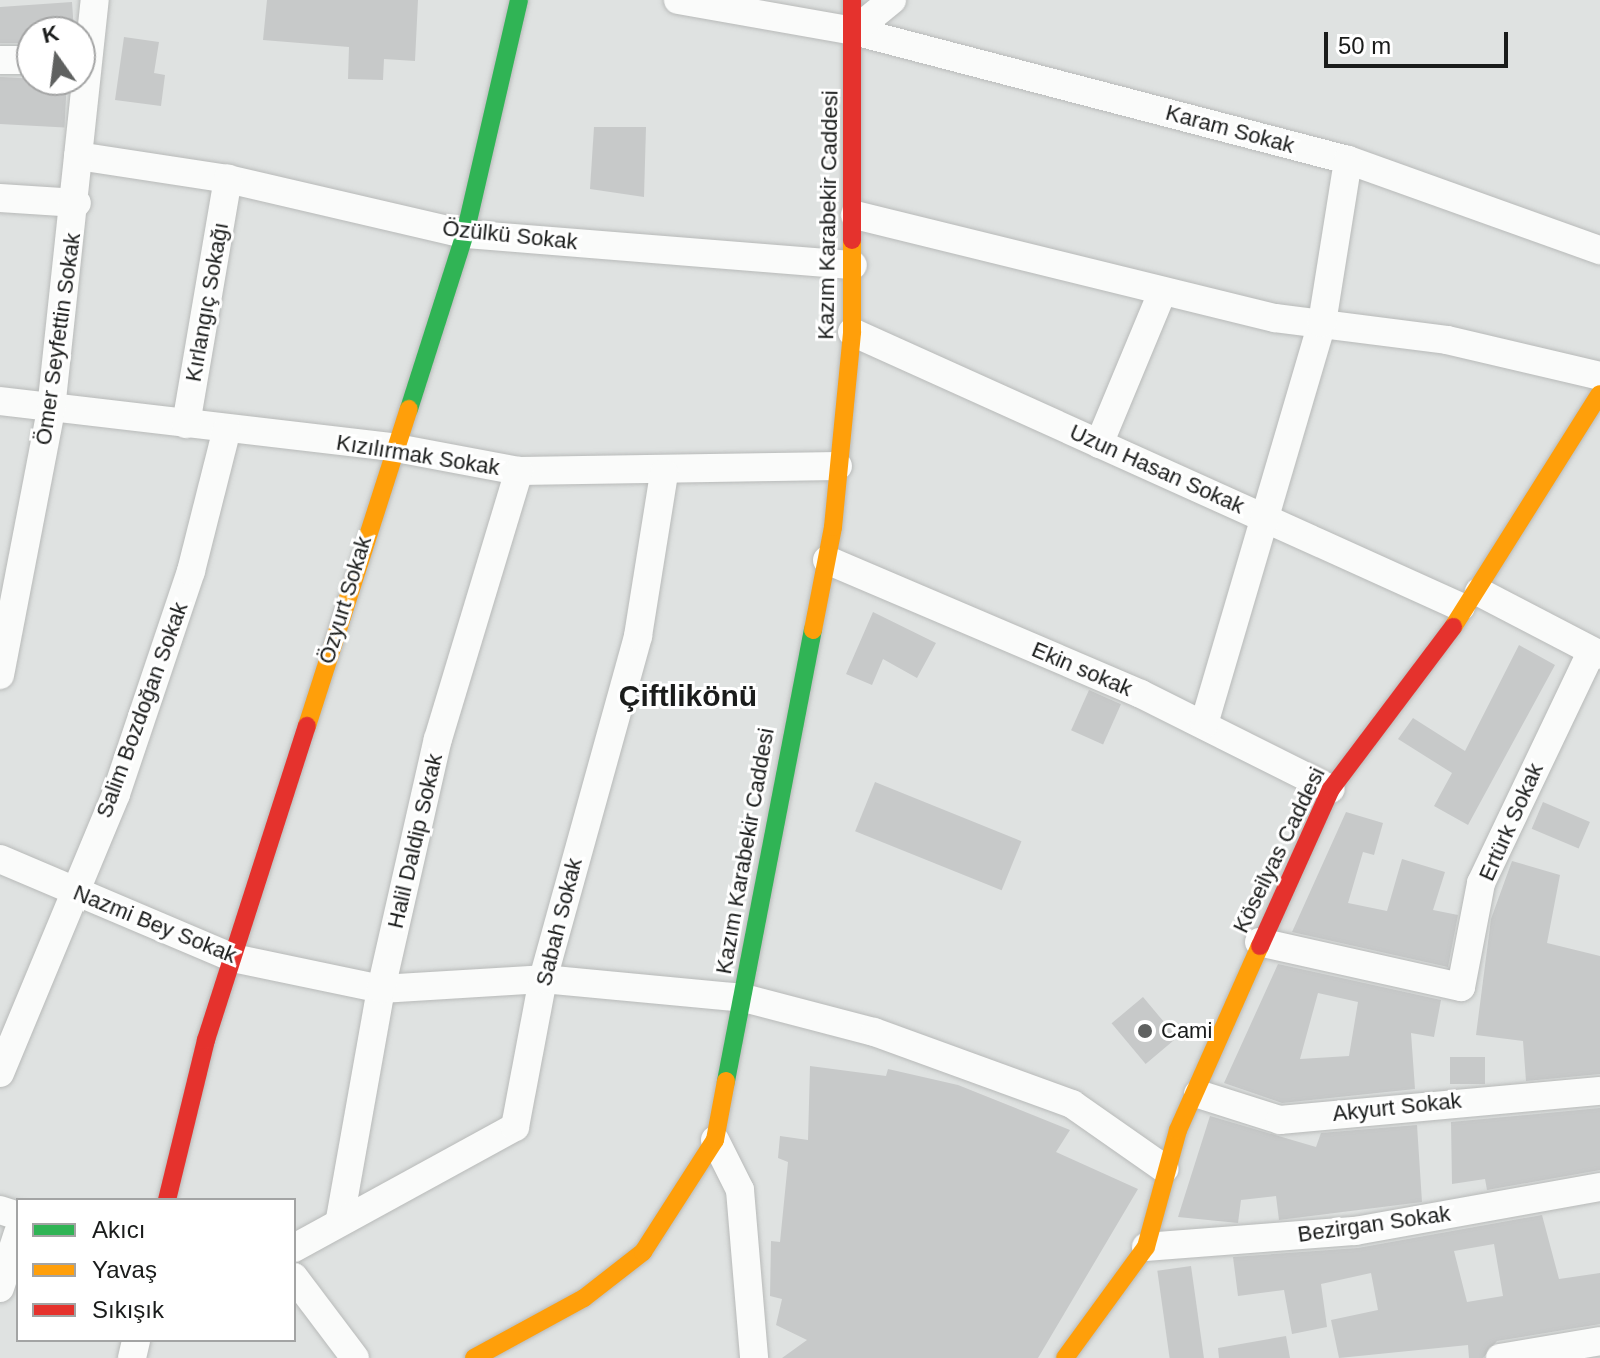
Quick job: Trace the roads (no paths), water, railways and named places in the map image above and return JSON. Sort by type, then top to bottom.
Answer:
[{"type":"street","name":"Özyurt Sokak","points":[[168,1198],[233,958],[391,447],[465,234],[519,0]]},
{"type":"street","name":"Karam Sokak","points":[[678,0],[854,31],[1348,160],[1600,250]]},
{"type":"street","name":"Kazım Karabekir Caddesi","points":[[474,1358],[584,1298],[643,1252],[715,1140],[827,560],[852,332],[855,215],[852,0]]},
{"type":"street","points":[[854,31],[892,0]]},
{"type":"street","name":"Ömer Seyfettin Sokak","points":[[0,675],[51,409],[77,203],[83,96]]},
{"type":"street","name":"Özülkü Sokak","points":[[78,156],[228,179],[465,234],[853,265]]},
{"type":"street","points":[[1204,724],[1260,515],[1322,323],[1348,160]]},
{"type":"street","name":"Kırlangıç Sokağı","points":[[186,424],[228,179]]},
{"type":"street","points":[[0,198],[77,203]]},
{"type":"street","points":[[855,215],[1162,293],[1322,323],[1447,340],[1600,376]]},
{"type":"street","points":[[1099,444],[1162,293]]},
{"type":"street","name":"Uzun Hasan Sokak","points":[[852,332],[1260,515],[1470,599],[1596,654]]},
{"type":"street","name":"Köseilyas Caddesi","points":[[1065,1358],[1146,1247],[1165,1169],[1259,942],[1331,789],[1470,599],[1600,394]]},
{"type":"street","name":"Kızılırmak Sokak","points":[[0,401],[391,447],[519,471],[664,473],[838,466]]},
{"type":"street","name":"Salim Bozdoğan Sokak","points":[[1,1069],[71,891],[126,765],[191,571],[227,429]]},
{"type":"street","name":"Halil Daldip Sokak","points":[[340,1219],[381,989],[438,739],[519,471]]},
{"type":"street","name":"Sabah Sokak","points":[[296,1247],[340,1219],[515,1127],[543,979],[638,636],[664,473]]},
{"type":"street","name":"Ekin sokak","points":[[827,560],[1204,724],[1331,789]]},
{"type":"street","name":"Ertürk Sokak","points":[[1259,942],[1461,987],[1481,883],[1596,654]]},
{"type":"street","name":"Nazmi Bey Sokak","points":[[0,859],[233,958],[381,989],[543,979],[744,998],[874,1032],[1020,1082],[1072,1104],[1165,1169]]},
{"type":"street","name":"Akyurt Sokak","points":[[1198,1094],[1280,1120],[1600,1091]]},
{"type":"street","points":[[715,1140],[740,1190],[754,1358]]},
{"type":"street","name":"Bezirgan Sokak","points":[[1146,1247],[1355,1231],[1600,1187]]},
{"type":"street","points":[[0,1288],[16,1239]]},
{"type":"street","points":[[296,1280],[355,1358]]},
{"type":"street","points":[[1090,1323],[1092,1358]]},
{"type":"street","points":[[1500,1358],[1600,1341]]},
{"type":"place","name":"Cami","points":[[1145,1031]]},
{"type":"district","name":"Çiftlikönü","points":[[688,696]]}]
